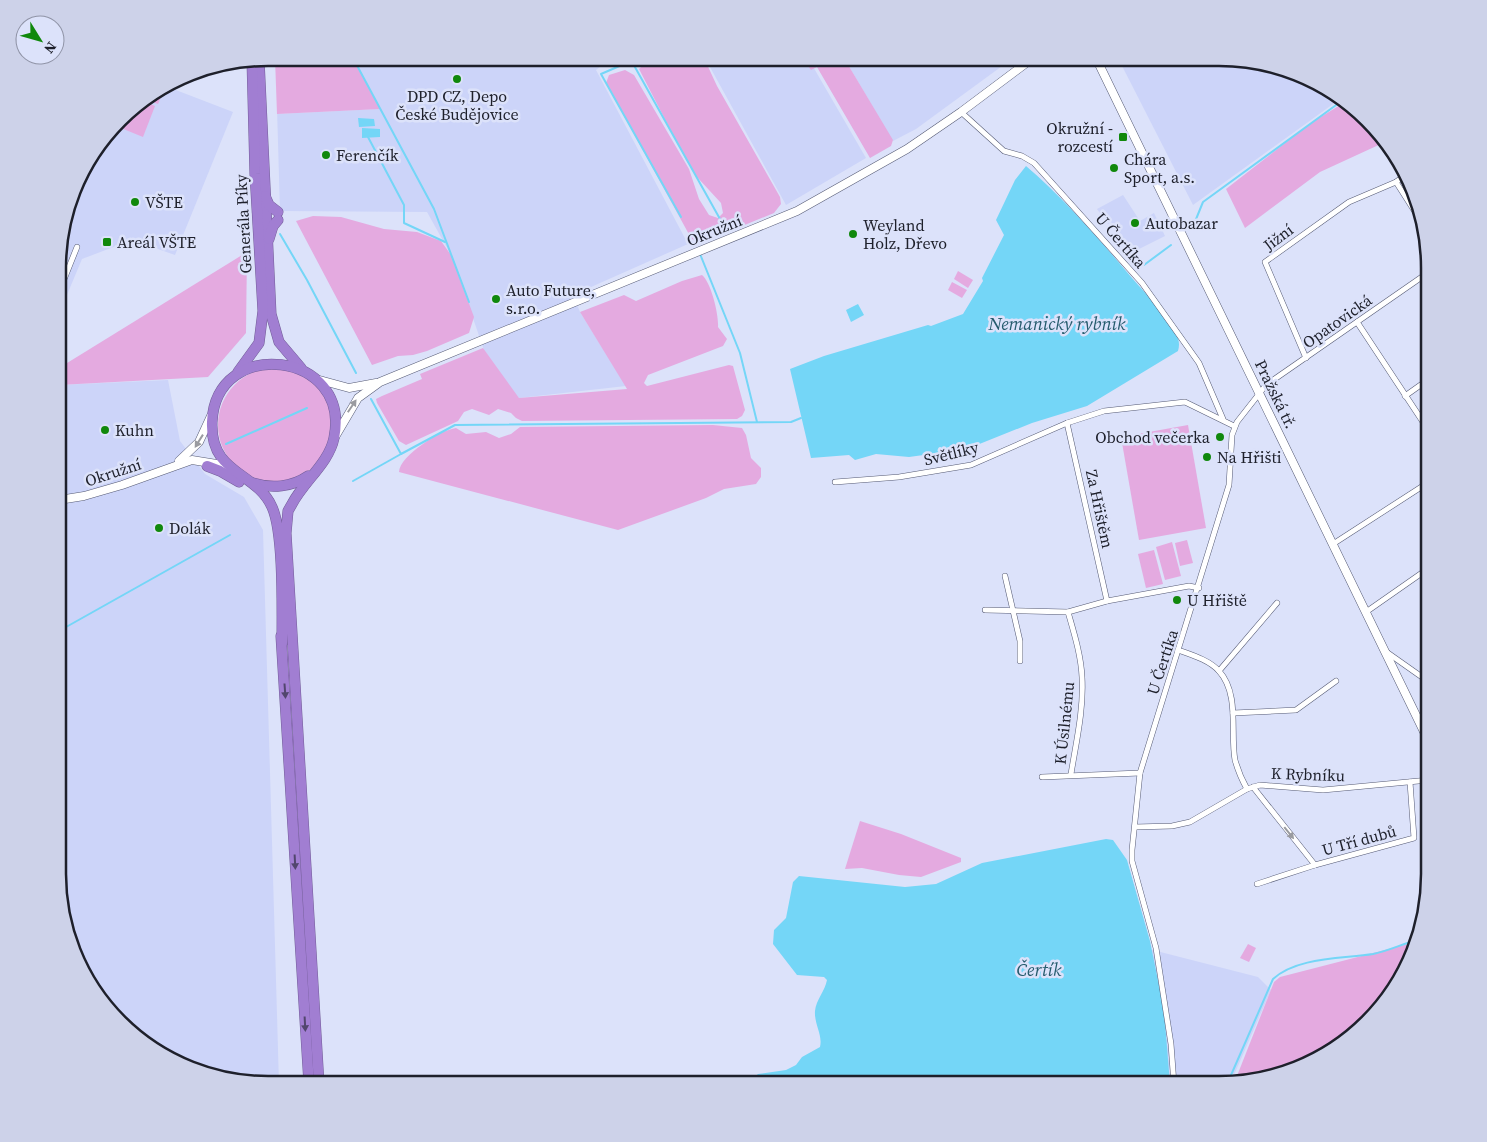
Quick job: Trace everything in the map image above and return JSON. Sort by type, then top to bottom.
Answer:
[{"type":"highway","name":"Generála Píky","points":[[258,67],[264,195],[273,328],[279,342],[303,370]]},
{"type":"highway","name":"Generála Píky","points":[[234,377],[259,343],[262,328],[258,67]]},
{"type":"highway","points":[[264,195],[278,216],[267,247]]},
{"type":"highway","points":[[282,643],[282,609],[276,520],[266,497],[220,456],[212,431],[214,410],[221,392],[234,377],[254,366],[264,364],[289,365],[303,370],[314,378],[322,386],[332,405],[335,421],[334,438],[327,457],[313,472],[288,511],[286,533],[313,1072],[312,1076]]},
{"type":"highway","points":[[208,466],[220,470],[249,489],[262,502],[268,512],[282,643],[313,1072],[315,1076]]},
{"type":"highway","points":[[249,482],[271,487],[283,486],[299,481],[313,472]]},
{"type":"main road","name":"Okružní","points":[[314,378],[349,388],[380,382],[797,211],[907,149],[961,112],[1022,66]]},
{"type":"main road","name":"Pražská tř.","points":[[1100,66],[1421,725]]},
{"type":"main road","name":"Okružní","points":[[334,438],[358,398],[380,382]]},
{"type":"main road","name":"Okružní","points":[[174,465],[186,456],[199,442],[214,410]]},
{"type":"main road","name":"Okružní","points":[[66,499],[84,496],[150,475],[174,465],[202,460],[229,466]]},
{"type":"main road","points":[[150,475],[191,465],[208,466]]},
{"type":"street","name":"U Čertíka","points":[[961,112],[1004,151],[1022,156],[1034,163],[1137,277],[1199,363],[1223,419]]},
{"type":"street","name":"Jižní","points":[[1306,358],[1265,262],[1349,202],[1400,179]]},
{"type":"street","points":[[1396,182],[1411,205]]},
{"type":"street","points":[[66,274],[77,247]]},
{"type":"street","name":"Opatovická","points":[[1234,426],[1266,385],[1421,278]]},
{"type":"street","points":[[1357,322],[1421,419]]},
{"type":"street","points":[[1405,396],[1421,385]]},
{"type":"street","points":[[1067,423],[1104,410],[1185,402],[1234,426]]},
{"type":"street","name":"Světlíky","points":[[834,482],[899,477],[971,465],[1067,423]]},
{"type":"street","name":"Za Hřištěm","points":[[1067,423],[1107,601]]},
{"type":"street","name":"U Čertíka","points":[[1173,1076],[1171,1044],[1156,948],[1132,861],[1140,772],[1199,588],[1229,485],[1234,426]]},
{"type":"street","points":[[1333,544],[1421,487]]},
{"type":"street","points":[[1366,612],[1421,574]]},
{"type":"street","points":[[1005,576],[1020,641],[1020,661]]},
{"type":"street","points":[[985,610],[1068,612],[1107,601],[1189,586],[1199,588]]},
{"type":"street","points":[[1219,671],[1277,603]]},
{"type":"street","name":"K Úsilnému","points":[[1068,612],[1078,651],[1082,678],[1081,710],[1071,774]]},
{"type":"street","points":[[1178,650],[1204,660],[1219,671],[1229,688],[1233,713],[1235,759],[1250,788],[1315,865]]},
{"type":"street","points":[[1385,651],[1421,676]]},
{"type":"street","points":[[1233,713],[1296,710],[1336,681]]},
{"type":"street","points":[[1042,777],[1071,774],[1096,776],[1140,772]]},
{"type":"street","name":"K Rybníku","points":[[1136,827],[1172,826],[1190,822],[1250,788],[1268,785],[1323,790],[1421,781]]},
{"type":"street","name":"U Tří dubů","points":[[1257,884],[1315,865],[1414,838],[1410,782]]},
{"type":"shaded area","points":[[275,66],[357,66],[380,109],[277,114]]},
{"type":"shaded area","points":[[357,66],[601,66],[596,70],[688,244],[573,295],[580,312],[626,386],[519,398],[484,350],[451,255],[427,212],[280,211],[277,114],[379,109]]},
{"type":"shaded area","points":[[642,66],[708,66],[717,86],[780,197],[781,204],[774,213],[701,243],[697,243],[691,238],[606,83],[609,75],[625,70],[634,75],[689,169],[699,199],[709,215],[718,218],[723,213],[721,203],[697,177],[686,160],[639,69]]},
{"type":"shaded area","points":[[709,66],[813,66],[866,158],[786,205]]},
{"type":"shaded area","points":[[808,66],[849,66],[893,140],[891,146],[870,158],[817,67],[811,70]]},
{"type":"shaded area","points":[[849,66],[1002,66],[916,129],[893,141]]},
{"type":"shaded area","points":[[1122,66],[1219,66],[1258,70],[1284,77],[1308,87],[1335,103],[1193,205]]},
{"type":"shaded area","name":"VŠTE","points":[[174,89],[233,112],[175,255],[132,240],[82,259],[66,297],[68,242],[77,203],[93,167],[125,125],[156,100]]},
{"type":"shaded area","points":[[161,97],[158,104],[153,102]]},
{"type":"shaded area","points":[[151,104],[155,106],[143,137],[122,128]]},
{"type":"shaded area","points":[[1339,106],[1362,125],[1379,145],[1320,172],[1245,228],[1226,189],[1311,123]]},
{"type":"shaded area","name":"Autobazar","points":[[1123,195],[1140,221],[1154,213],[1165,236],[1131,253],[1111,222],[1108,224],[1097,209]]},
{"type":"shaded area","points":[[313,216],[341,217],[384,229],[417,232],[441,241],[451,255],[474,317],[469,333],[427,351],[413,355],[398,356],[372,365],[296,221]]},
{"type":"shaded area","points":[[247,252],[246,333],[208,377],[66,385],[66,364]]},
{"type":"shaded area","points":[[958,271],[973,280],[968,288],[954,279]]},
{"type":"shaded area","points":[[702,275],[714,299],[718,327],[727,339],[723,346],[648,375],[644,383],[647,386],[729,365],[733,366],[745,410],[742,416],[737,419],[522,421],[511,413],[498,409],[489,415],[472,409],[464,412],[458,421],[406,445],[399,441],[377,403],[376,399],[422,379],[420,374],[483,348],[519,398],[627,389],[580,312],[624,295],[636,301],[682,281]]},
{"type":"shaded area","points":[[952,282],[967,290],[962,298],[948,290]]},
{"type":"shaded area","points":[[275,368],[297,373],[315,385],[327,403],[332,425],[327,447],[315,465],[297,477],[275,482],[253,477],[235,465],[223,447],[218,425],[223,403],[235,385],[253,373]]},
{"type":"shaded area","points":[[168,380],[180,441],[205,474],[244,497],[263,530],[279,1076],[242,1074],[216,1069],[179,1055],[156,1042],[125,1017],[108,997],[93,975],[77,939],[70,913],[66,874],[66,385]]},
{"type":"shaded area","points":[[713,425],[742,428],[746,435],[751,458],[761,468],[761,477],[756,484],[724,489],[706,498],[618,530],[399,472],[406,458],[422,444],[441,433],[456,428],[466,434],[486,432],[499,438],[511,434],[520,427]]},
{"type":"shaded area","points":[[1188,425],[1206,528],[1139,540],[1121,437]]},
{"type":"shaded area","points":[[1187,540],[1193,563],[1180,566],[1175,543]]},
{"type":"shaded area","points":[[1172,542],[1181,576],[1165,580],[1156,547]]},
{"type":"shaded area","points":[[1154,550],[1163,584],[1146,588],[1138,554]]},
{"type":"shaded area","points":[[860,821],[901,834],[961,858],[961,862],[921,877],[862,868],[845,869]]},
{"type":"shaded area","points":[[1248,944],[1256,948],[1249,962],[1240,958]]},
{"type":"shaded area","points":[[1408,944],[1394,975],[1379,997],[1362,1017],[1342,1034],[1320,1049],[1284,1065],[1258,1072],[1238,1075],[1274,982],[1280,977]]},
{"type":"shaded area","points":[[1137,946],[1258,977],[1271,990],[1234,1075],[1159,1076]]},
{"type":"water","points":[[358,118],[374,119],[375,126],[359,127]]},
{"type":"water","points":[[362,128],[380,129],[380,137],[362,138]]},
{"type":"water","name":"Nemanický rybník","points":[[1026,166],[1081,220],[1155,304],[1166,318],[1178,339],[1178,351],[1087,406],[1032,423],[967,449],[909,457],[876,454],[855,460],[849,455],[811,458],[790,369],[824,356],[928,325],[931,326],[963,314],[983,281],[982,278],[1004,235],[996,220],[1015,180]]},
{"type":"water","points":[[858,304],[864,315],[851,322],[846,310]]},
{"type":"water","name":"Čertík","points":[[1106,839],[1113,840],[1127,860],[1150,941],[1164,1010],[1169,1076],[756,1076],[786,1070],[796,1065],[802,1057],[820,1047],[821,1043],[815,1011],[827,980],[824,977],[797,975],[773,944],[774,930],[786,918],[793,882],[799,876],[905,887],[936,884],[982,863]]},
{"type":"waterway","points":[[357,66],[434,209],[469,302]]},
{"type":"waterway","points":[[620,66],[601,74],[681,217]]},
{"type":"waterway","points":[[634,66],[720,219]]},
{"type":"waterway","points":[[1192,229],[1203,202],[1337,104]]},
{"type":"waterway","points":[[368,137],[404,205],[404,223],[445,242]]},
{"type":"waterway","points":[[280,234],[307,280],[356,373]]},
{"type":"waterway","points":[[1144,265],[1171,245]]},
{"type":"waterway","points":[[700,254],[740,353],[757,422]]},
{"type":"waterway","points":[[371,399],[401,454],[455,425],[791,422],[801,418]]},
{"type":"waterway","points":[[226,444],[307,408]]},
{"type":"waterway","points":[[353,481],[401,454]]},
{"type":"waterway","points":[[66,627],[230,535]]},
{"type":"waterway","name":"Čertík","points":[[1231,1075],[1273,979],[1283,972],[1307,963],[1373,954],[1408,943]]},
{"type":"place","name":"DPD CZ, Depo České Budějovice","points":[[457,79]]},
{"type":"place","name":"Okružní - rozcestí","points":[[1123,137]]},
{"type":"place","name":"Ferenčík","points":[[326,155]]},
{"type":"place","name":"Chára Sport, a.s.","points":[[1114,168]]},
{"type":"place","name":"VŠTE","points":[[135,202]]},
{"type":"place","name":"Autobazar","points":[[1135,223]]},
{"type":"place","name":"Weyland Holz, Dřevo","points":[[853,234]]},
{"type":"place","name":"Areál VŠTE","points":[[107,242]]},
{"type":"place","name":"Auto Future, s.r.o.","points":[[496,299]]},
{"type":"place","name":"Kuhn","points":[[105,430]]},
{"type":"place","name":"Obchod večerka","points":[[1220,437]]},
{"type":"place","name":"Na Hřišti","points":[[1207,457]]},
{"type":"place","name":"Dolák","points":[[159,528]]},
{"type":"place","name":"U Hřiště","points":[[1177,600]]}]
